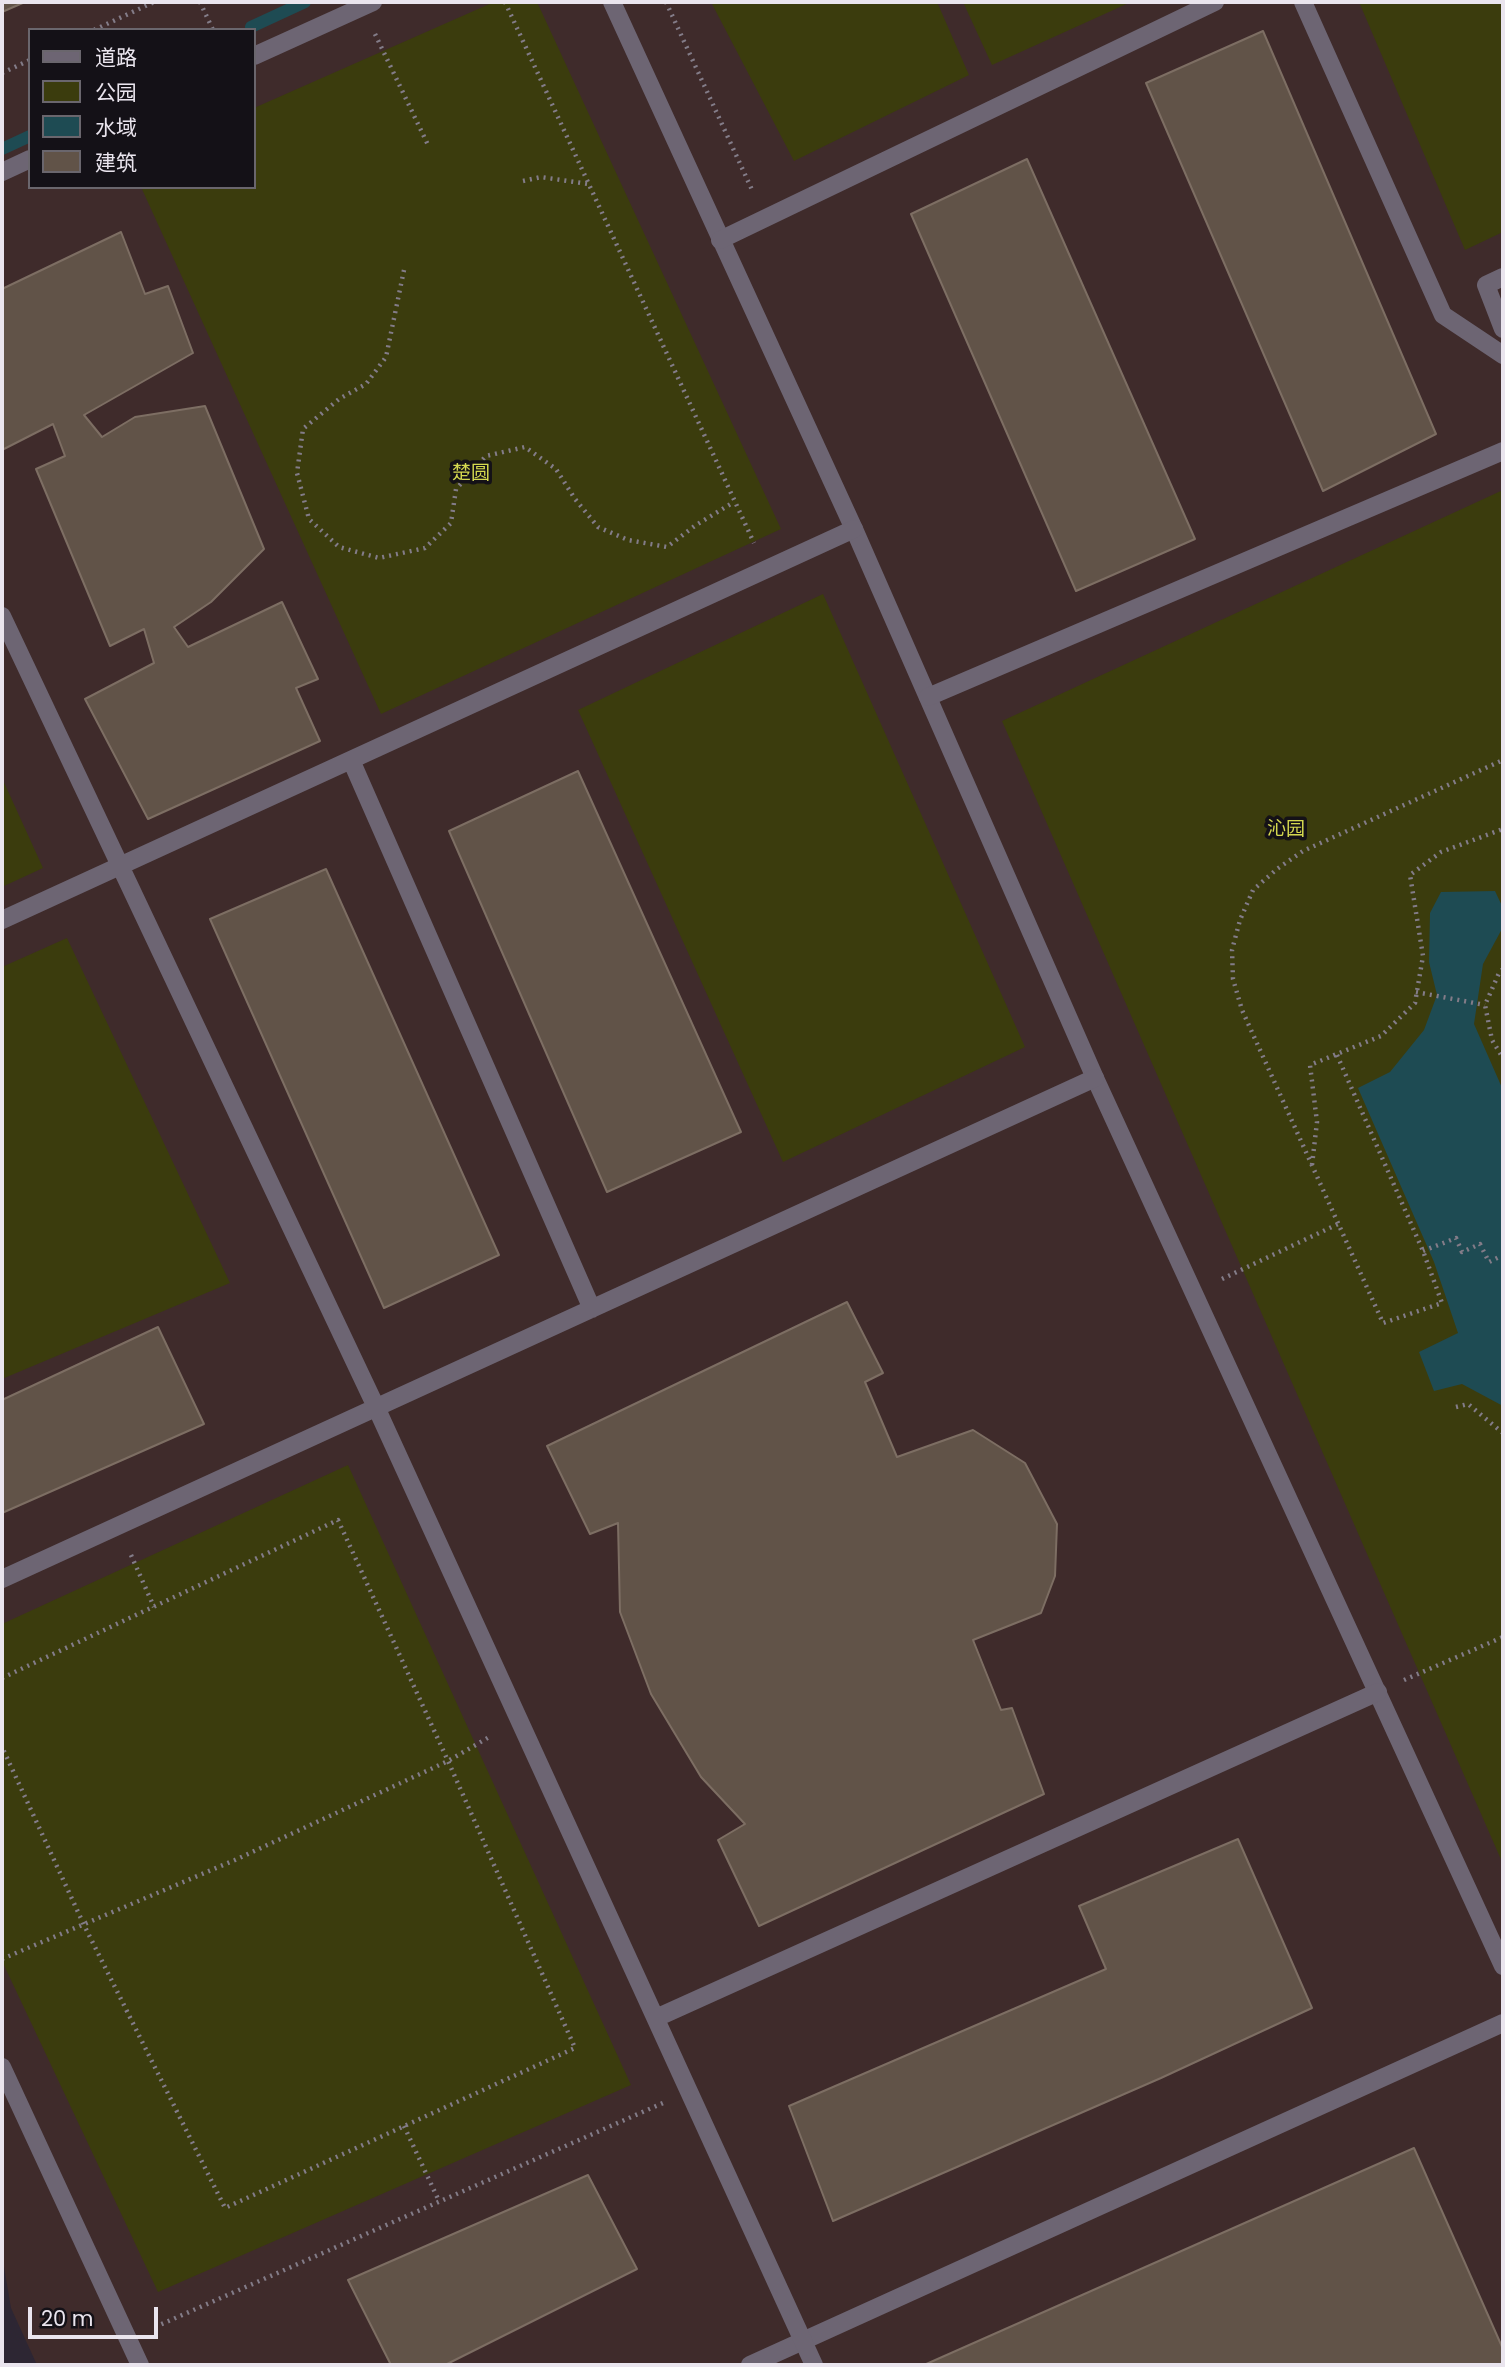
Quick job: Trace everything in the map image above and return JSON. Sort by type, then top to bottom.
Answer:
[{"type":"street","points":[[612,2],[854,529],[1095,1079],[1503,1966]]},
{"type":"street","points":[[720,240],[1215,2]]},
{"type":"street","points":[[1303,2],[1443,315],[1503,355]]},
{"type":"street","points":[[256,55],[368,4]]},
{"type":"street","points":[[2,172],[28,160]]},
{"type":"street","points":[[1503,277],[1486,285],[1503,328]]},
{"type":"street","points":[[928,697],[1503,451]]},
{"type":"street","points":[[2,919],[854,529]]},
{"type":"street","points":[[2,616],[376,1407],[814,2365]]},
{"type":"street","points":[[351,760],[592,1309]]},
{"type":"street","points":[[2,1579],[1095,1079]]},
{"type":"street","points":[[656,2018],[1378,1692]]},
{"type":"street","points":[[750,2365],[1503,2023]]},
{"type":"street","points":[[2,2067],[140,2365]]},
{"type":"path","points":[[98,28],[154,2]]},
{"type":"path","points":[[200,2],[212,28]]},
{"type":"path","points":[[505,2],[767,569]]},
{"type":"path","points":[[666,2],[765,218]]},
{"type":"path","points":[[368,4],[429,147]]},
{"type":"path","points":[[2,73],[28,61]]},
{"type":"path","points":[[523,181],[541,177],[589,184]]},
{"type":"path","points":[[404,270],[386,357],[366,384],[339,399],[303,429],[297,473],[309,519],[339,547],[379,558],[425,548],[451,523],[456,489],[486,457],[525,447],[556,469],[575,499],[598,527],[628,540],[667,547],[734,502]]},
{"type":"path","points":[[1337,1055],[1423,1251],[1442,1303],[1383,1323],[1242,1010],[1233,979],[1231,950],[1253,890],[1277,869],[1303,851],[1503,760]]},
{"type":"path","points":[[1312,1166],[1317,1122],[1310,1065],[1381,1036],[1415,1003],[1423,956],[1410,875],[1441,852],[1503,829]]},
{"type":"path","points":[[1503,969],[1499,972],[1485,1005],[1492,1040],[1503,1058]]},
{"type":"path","points":[[1416,992],[1485,1005]]},
{"type":"path","points":[[1194,1293],[1338,1224]]},
{"type":"path","points":[[1423,1251],[1456,1238],[1462,1252],[1480,1244],[1489,1262],[1503,1255]]},
{"type":"path","points":[[1456,1407],[1468,1404],[1503,1433]]},
{"type":"path","points":[[2,1678],[338,1520],[449,1761],[575,2048],[225,2208],[83,1925],[2,1747]]},
{"type":"path","points":[[118,1525],[154,1607]]},
{"type":"path","points":[[1378,1692],[1503,1637]]},
{"type":"path","points":[[2,1959],[235,1860],[449,1761],[519,1719]]},
{"type":"path","points":[[128,2339],[689,2091]]},
{"type":"path","points":[[404,2126],[439,2201]]},
{"type":"shaded area","points":[[2,2],[1503,2],[1503,2365],[37,2365],[11,2308],[2,2255]]},
{"type":"green space","name":"楚圆","points":[[494,2],[537,2],[781,529],[381,714],[142,189],[256,189],[256,107]]},
{"type":"green space","points":[[711,2],[937,2],[969,75],[794,161]]},
{"type":"green space","points":[[963,2],[1131,2],[992,65]]},
{"type":"green space","points":[[1359,2],[1503,2],[1503,232],[1465,250]]},
{"type":"green space","name":"沁园","points":[[1503,490],[1503,1864],[1002,721]]},
{"type":"green space","points":[[823,594],[1025,1047],[783,1162],[578,710]]},
{"type":"green space","points":[[2,778],[43,868],[2,887]]},
{"type":"green space","points":[[67,938],[230,1283],[2,1379],[2,967]]},
{"type":"green space","points":[[348,1465],[631,2085],[158,2292],[2,1961],[2,1624]]},
{"type":"water","points":[[1495,891],[1503,908],[1503,927],[1483,964],[1474,1024],[1503,1090],[1503,1406],[1462,1384],[1434,1391],[1419,1352],[1458,1333],[1434,1262],[1358,1088],[1390,1072],[1424,1030],[1437,995],[1429,962],[1430,913],[1441,892]]},
{"type":"building","points":[[2,2],[25,2],[2,12]]},
{"type":"building","points":[[1263,31],[1436,434],[1323,491],[1146,83]]},
{"type":"building","points":[[1027,159],[1195,539],[1076,591],[911,214]]},
{"type":"building","points":[[121,232],[145,294],[168,286],[193,353],[84,415],[102,437],[135,417],[205,406],[264,549],[211,602],[174,627],[188,647],[282,602],[318,679],[296,688],[320,741],[148,819],[85,699],[154,663],[144,629],[110,646],[36,469],[65,456],[53,424],[2,450],[2,289]]},
{"type":"building","points":[[578,771],[741,1132],[607,1192],[449,831]]},
{"type":"building","points":[[326,869],[499,1255],[384,1308],[210,919]]},
{"type":"building","points":[[847,1302],[883,1373],[865,1382],[897,1457],[973,1430],[1025,1463],[1057,1524],[1055,1576],[1041,1613],[973,1640],[1001,1710],[1012,1708],[1044,1794],[759,1926],[718,1840],[745,1824],[701,1777],[651,1694],[620,1612],[618,1523],[590,1534],[547,1446]]},
{"type":"building","points":[[158,1327],[204,1424],[2,1513],[2,1400]]},
{"type":"building","points":[[1238,1839],[1312,2008],[1161,2078],[833,2221],[789,2106],[1106,1969],[1079,1906]]},
{"type":"building","points":[[1414,2148],[1503,2349],[1503,2365],[924,2365]]},
{"type":"building","points":[[588,2175],[637,2269],[445,2365],[391,2365],[348,2280]]},
{"type":"waterway","points":[[251,27],[305,2]]},
{"type":"waterway","points":[[2,149],[28,137]]}]
